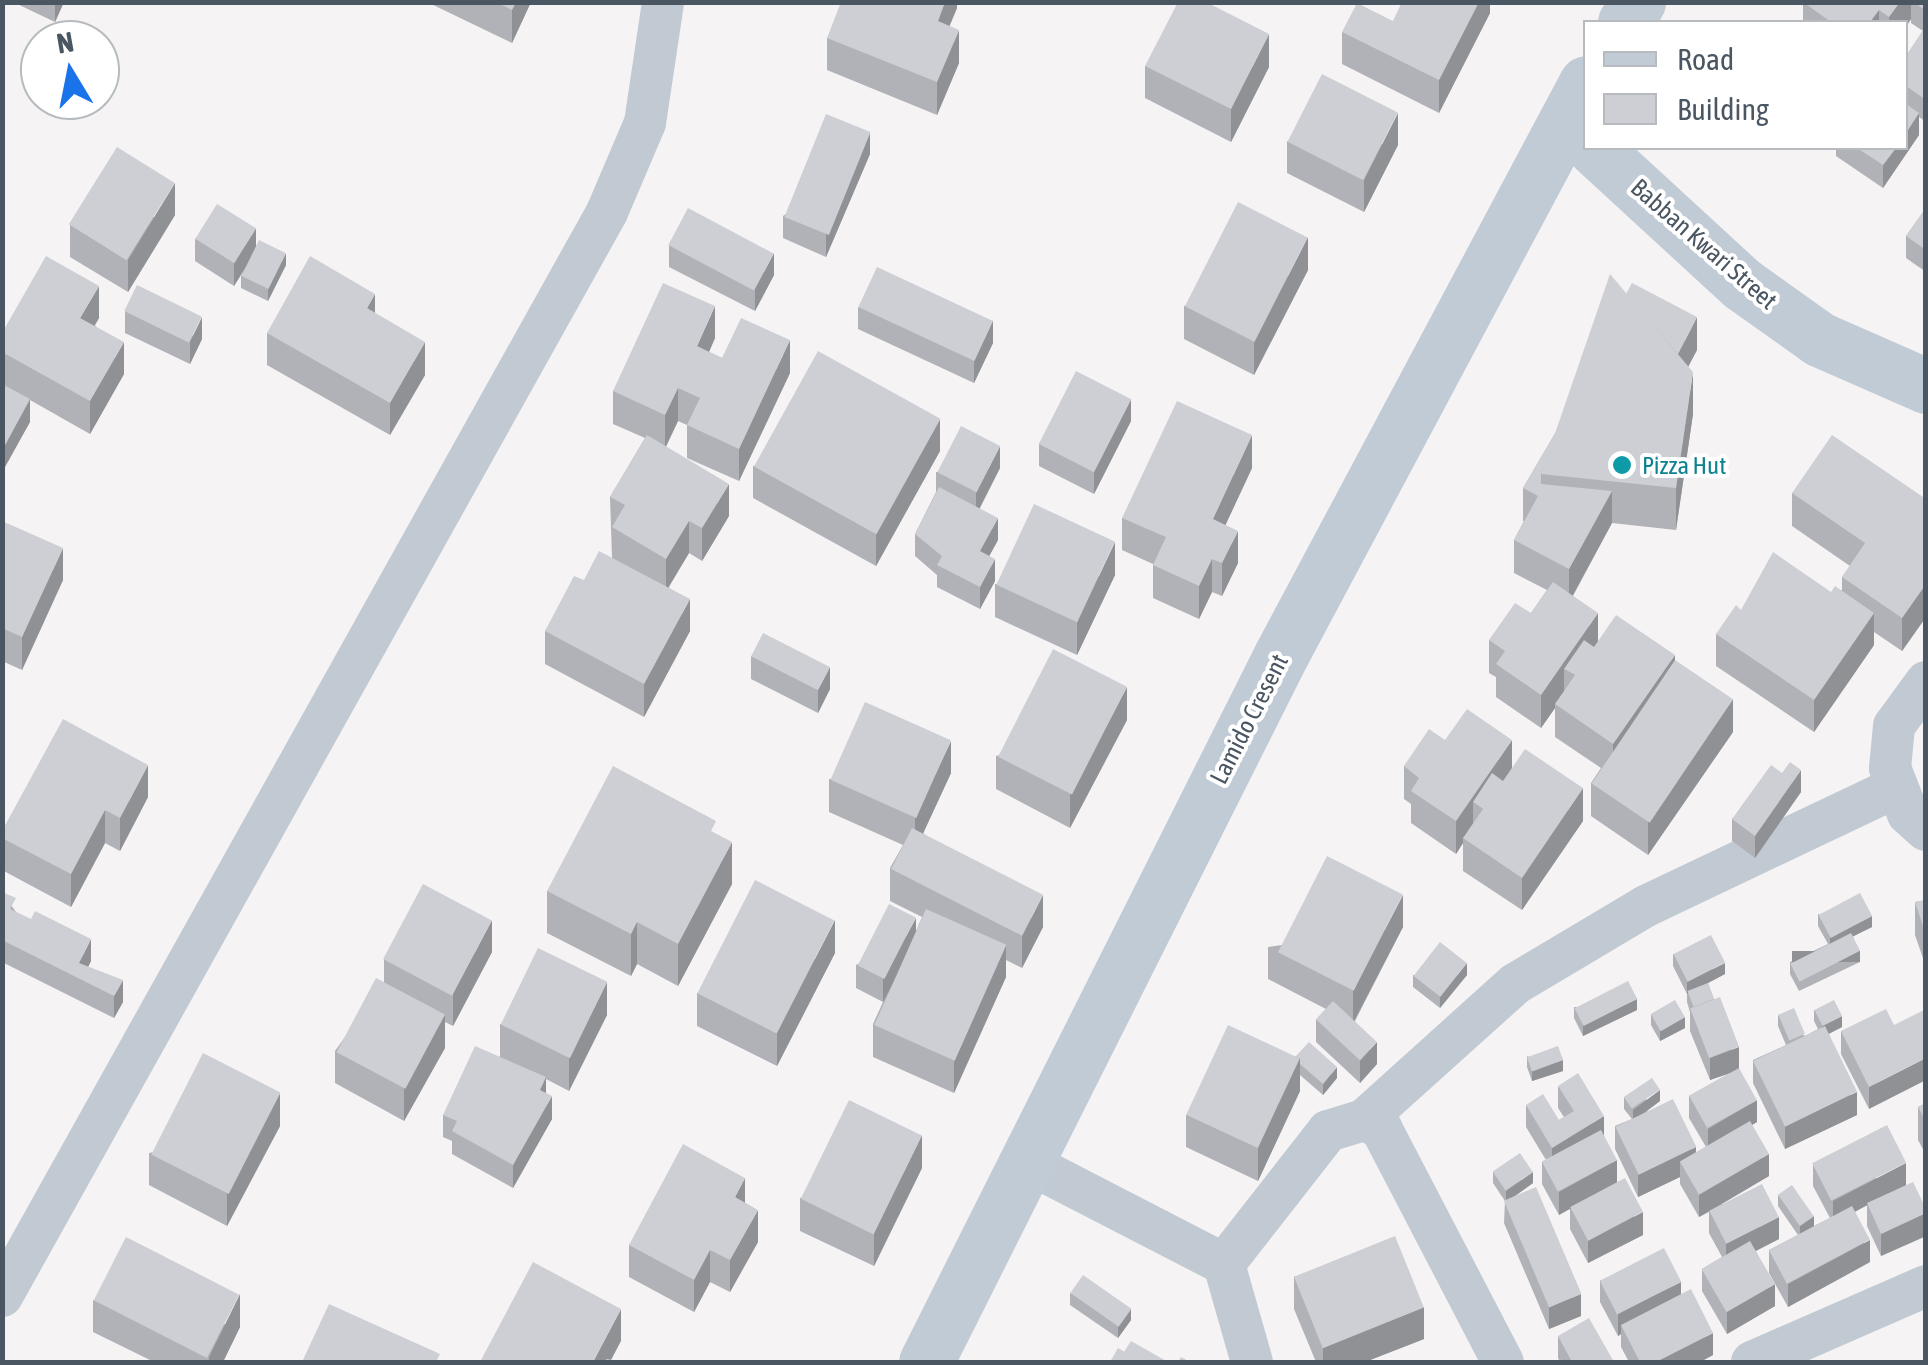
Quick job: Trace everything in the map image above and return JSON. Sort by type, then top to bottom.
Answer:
[{"type":"street","points":[[2,1296],[607,212],[645,123],[662,2]]},
{"type":"street","name":"Lamido Cresent","points":[[926,1362],[1272,673],[1582,122]]},
{"type":"street","name":"Babban Kwari Street","points":[[1610,150],[1742,284],[1819,339],[1919,375]]},
{"type":"street","points":[[1926,682],[1894,726],[1890,768],[1908,814],[1926,830]]},
{"type":"street","points":[[1224,1264],[1328,1131],[1364,1120],[1515,984],[1646,906],[1897,787]]},
{"type":"street","points":[[1364,1120],[1381,1128],[1503,1362]]},
{"type":"street","points":[[1026,1162],[1224,1264],[1252,1362]]},
{"type":"street","points":[[1752,1362],[1926,1286]]},
{"type":"building","points":[[496,2],[516,2],[512,10]]},
{"type":"building","points":[[841,2],[945,2],[938,21],[959,30],[937,82],[827,38]]},
{"type":"building","points":[[1178,2],[1206,2],[1269,34],[1231,109],[1145,66]]},
{"type":"building","points":[[1402,2],[1479,2],[1439,80],[1342,32],[1357,3],[1393,21]]},
{"type":"building","points":[[1803,2],[1900,2],[1889,17],[1879,10],[1872,20],[1828,20]]},
{"type":"building","points":[[1925,27],[1926,100],[1908,87],[1908,53]]},
{"type":"building","points":[[1322,74],[1398,113],[1363,180],[1287,142]]},
{"type":"building","points":[[1908,105],[1919,113],[1908,130]]},
{"type":"building","points":[[826,114],[871,132],[829,235],[784,217]]},
{"type":"building","points":[[117,147],[175,183],[126,260],[69,224]]},
{"type":"building","points":[[1860,150],[1894,150],[1883,165]]},
{"type":"building","points":[[1238,202],[1307,237],[1254,342],[1185,306]]},
{"type":"building","points":[[217,204],[256,228],[234,263],[195,239]]},
{"type":"building","points":[[688,208],[774,254],[754,291],[668,245]]},
{"type":"building","points":[[1926,208],[1926,250],[1906,236]]},
{"type":"building","points":[[259,240],[286,253],[268,289],[241,276]]},
{"type":"building","points":[[46,256],[99,286],[80,318],[124,342],[90,401],[2,352],[2,333]]},
{"type":"building","points":[[310,256],[375,294],[367,308],[425,342],[390,403],[267,333]]},
{"type":"building","points":[[877,267],[993,321],[974,361],[858,307]]},
{"type":"building","name":"Pizza Hut","points":[[1610,274],[1693,372],[1676,488],[1541,474]]},
{"type":"building","points":[[663,283],[715,306],[697,346],[722,358],[741,318],[790,340],[739,449],[687,425],[700,398],[678,388],[665,415],[613,391]]},
{"type":"building","points":[[1632,283],[1697,317],[1678,354],[1626,294]]},
{"type":"building","points":[[137,285],[202,317],[189,343],[124,311]]},
{"type":"building","points":[[818,351],[940,419],[876,534],[754,466]]},
{"type":"building","points":[[1076,371],[1131,399],[1094,472],[1039,444]]},
{"type":"building","points":[[2,384],[30,399],[4,447],[2,447]]},
{"type":"building","points":[[1177,401],[1252,435],[1213,519],[1238,531],[1222,563],[1212,559],[1199,586],[1153,565],[1166,537],[1122,518]]},
{"type":"building","points":[[961,426],[1000,446],[977,492],[937,472]]},
{"type":"building","points":[[1557,430],[1541,484],[1612,491],[1569,569],[1514,540],[1538,496],[1523,488]]},
{"type":"building","points":[[647,435],[729,484],[702,528],[689,521],[666,559],[612,527],[625,505],[610,497]]},
{"type":"building","points":[[1832,435],[1926,499],[1926,584],[1902,618],[1842,577],[1865,543],[1792,493]]},
{"type":"building","points":[[939,487],[998,518],[980,551],[995,559],[980,587],[937,565],[942,556],[915,534]]},
{"type":"building","points":[[1034,504],[1115,542],[1077,622],[996,585]]},
{"type":"building","points":[[2,521],[63,548],[22,637],[2,628]]},
{"type":"building","points":[[599,551],[690,599],[644,684],[545,631],[574,576],[584,580]]},
{"type":"building","points":[[1773,552],[1831,592],[1835,586],[1874,613],[1814,700],[1716,634],[1736,605],[1741,610]]},
{"type":"building","points":[[1553,582],[1598,613],[1541,695],[1496,664],[1505,651],[1489,640],[1515,603],[1531,613]]},
{"type":"building","points":[[1616,615],[1675,655],[1613,744],[1555,704],[1575,675],[1564,669],[1584,640],[1594,647]]},
{"type":"building","points":[[763,633],[830,667],[818,690],[751,656]]},
{"type":"building","points":[[1053,649],[1127,687],[1072,794],[998,757]]},
{"type":"building","points":[[1675,660],[1733,699],[1650,823],[1592,784]]},
{"type":"building","points":[[865,702],[951,740],[916,818],[830,780]]},
{"type":"building","points":[[1467,709],[1512,740],[1456,821],[1411,791],[1419,778],[1404,766],[1429,729],[1445,740]]},
{"type":"building","points":[[63,719],[148,765],[120,818],[105,810],[71,874],[2,838],[2,831]]},
{"type":"building","points":[[1525,749],[1583,788],[1522,878],[1463,838],[1483,809],[1473,802],[1492,773],[1503,781]]},
{"type":"building","points":[[1790,762],[1801,770],[1755,836],[1732,819],[1771,765],[1782,773]]},
{"type":"building","points":[[613,766],[716,821],[711,831],[732,842],[678,944],[637,922],[631,934],[547,891]]},
{"type":"building","points":[[912,828],[1043,895],[1022,936],[891,869]]},
{"type":"building","points":[[1327,856],[1403,895],[1354,991],[1278,952]]},
{"type":"building","points":[[755,880],[834,920],[777,1034],[697,993]]},
{"type":"building","points":[[423,884],[492,921],[452,996],[383,959]]},
{"type":"building","points":[[2,892],[16,898],[10,909],[31,919],[35,911],[91,939],[79,963],[123,980],[114,996],[2,940]]},
{"type":"building","points":[[1860,893],[1872,916],[1831,938],[1819,915]]},
{"type":"building","points":[[1926,900],[1926,935],[1915,902]]},
{"type":"building","points":[[889,904],[916,918],[884,979],[858,965]]},
{"type":"building","points":[[926,909],[1006,945],[955,1061],[874,1025]]},
{"type":"building","points":[[1851,933],[1860,951],[1799,982],[1790,964]]},
{"type":"building","points":[[1711,935],[1725,963],[1688,982],[1674,954]]},
{"type":"building","points":[[1440,942],[1467,963],[1440,997],[1414,976]]},
{"type":"building","points":[[538,948],[607,982],[570,1058],[501,1024]]},
{"type":"building","points":[[376,978],[445,1015],[405,1089],[337,1052]]},
{"type":"building","points":[[1628,981],[1637,999],[1584,1026],[1575,1008]]},
{"type":"building","points":[[1708,983],[1714,999],[1694,1007],[1687,991]]},
{"type":"building","points":[[1720,997],[1739,1046],[1709,1058],[1690,1008]]},
{"type":"building","points":[[1675,1000],[1685,1017],[1661,1031],[1651,1014]]},
{"type":"building","points":[[1834,1000],[1842,1016],[1823,1026],[1814,1010]]},
{"type":"building","points":[[1333,1001],[1377,1042],[1360,1060],[1316,1019]]},
{"type":"building","points":[[1794,1008],[1805,1034],[1789,1040],[1778,1015]]},
{"type":"building","points":[[1886,1009],[1894,1025],[1926,1009],[1926,1058],[1869,1087],[1841,1031]]},
{"type":"building","points":[[1228,1025],[1300,1058],[1258,1148],[1186,1115]]},
{"type":"building","points":[[1825,1026],[1857,1092],[1785,1127],[1753,1061]]},
{"type":"building","points":[[1309,1042],[1337,1067],[1323,1084],[1296,1056]]},
{"type":"building","points":[[475,1046],[546,1077],[540,1090],[552,1096],[513,1165],[452,1131],[457,1121],[443,1115]]},
{"type":"building","points":[[1558,1046],[1563,1060],[1532,1071],[1527,1057]]},
{"type":"building","points":[[203,1053],[281,1092],[229,1194],[151,1155]]},
{"type":"building","points":[[1739,1068],[1757,1100],[1707,1128],[1689,1096]]},
{"type":"building","points":[[1578,1073],[1604,1116],[1552,1148],[1526,1105],[1543,1094],[1559,1120],[1574,1111],[1558,1086]]},
{"type":"building","points":[[1652,1078],[1660,1090],[1632,1109],[1624,1097]]},
{"type":"building","points":[[1673,1099],[1696,1147],[1639,1175],[1615,1127]]},
{"type":"building","points":[[849,1100],[922,1136],[874,1234],[801,1199]]},
{"type":"building","points":[[1926,1103],[1926,1122],[1918,1107]]},
{"type":"building","points":[[1750,1121],[1769,1154],[1699,1194],[1680,1162]]},
{"type":"building","points":[[1887,1125],[1906,1162],[1831,1201],[1812,1163]]},
{"type":"building","points":[[1601,1130],[1617,1160],[1558,1191],[1542,1161]]},
{"type":"building","points":[[683,1144],[745,1178],[735,1197],[758,1210],[730,1260],[710,1250],[694,1280],[629,1245]]},
{"type":"building","points":[[1520,1153],[1533,1172],[1506,1191],[1493,1171]]},
{"type":"building","points":[[1625,1178],[1643,1212],[1588,1241],[1570,1207]]},
{"type":"building","points":[[1913,1182],[1926,1213],[1881,1234],[1867,1203]]},
{"type":"building","points":[[1762,1184],[1779,1217],[1726,1244],[1709,1211]]},
{"type":"building","points":[[1792,1185],[1814,1216],[1800,1226],[1778,1195]]},
{"type":"building","points":[[1536,1187],[1581,1294],[1549,1307],[1504,1201]]},
{"type":"building","points":[[1852,1206],[1870,1240],[1787,1284],[1769,1250]]},
{"type":"building","points":[[1395,1236],[1424,1307],[1323,1348],[1294,1277]]},
{"type":"building","points":[[126,1237],[239,1295],[207,1358],[94,1300]]},
{"type":"building","points":[[1750,1241],[1775,1284],[1727,1312],[1702,1269]]},
{"type":"building","points":[[1664,1248],[1681,1282],[1617,1315],[1600,1281]]},
{"type":"building","points":[[533,1262],[621,1309],[593,1362],[480,1362]]},
{"type":"building","points":[[1083,1275],[1131,1309],[1119,1327],[1070,1293]]},
{"type":"building","points":[[1691,1289],[1713,1333],[1656,1362],[1640,1362],[1621,1325]]},
{"type":"building","points":[[329,1304],[440,1354],[436,1362],[302,1362]]},
{"type":"building","points":[[1589,1318],[1614,1362],[1572,1362],[1558,1336]]},
{"type":"building","points":[[1131,1341],[1168,1362],[1142,1362],[1124,1352]]},
{"type":"building","points":[[1118,1348],[1142,1362],[1110,1362]]},
{"type":"place","name":"Pizza Hut","points":[[1622,465]]}]
